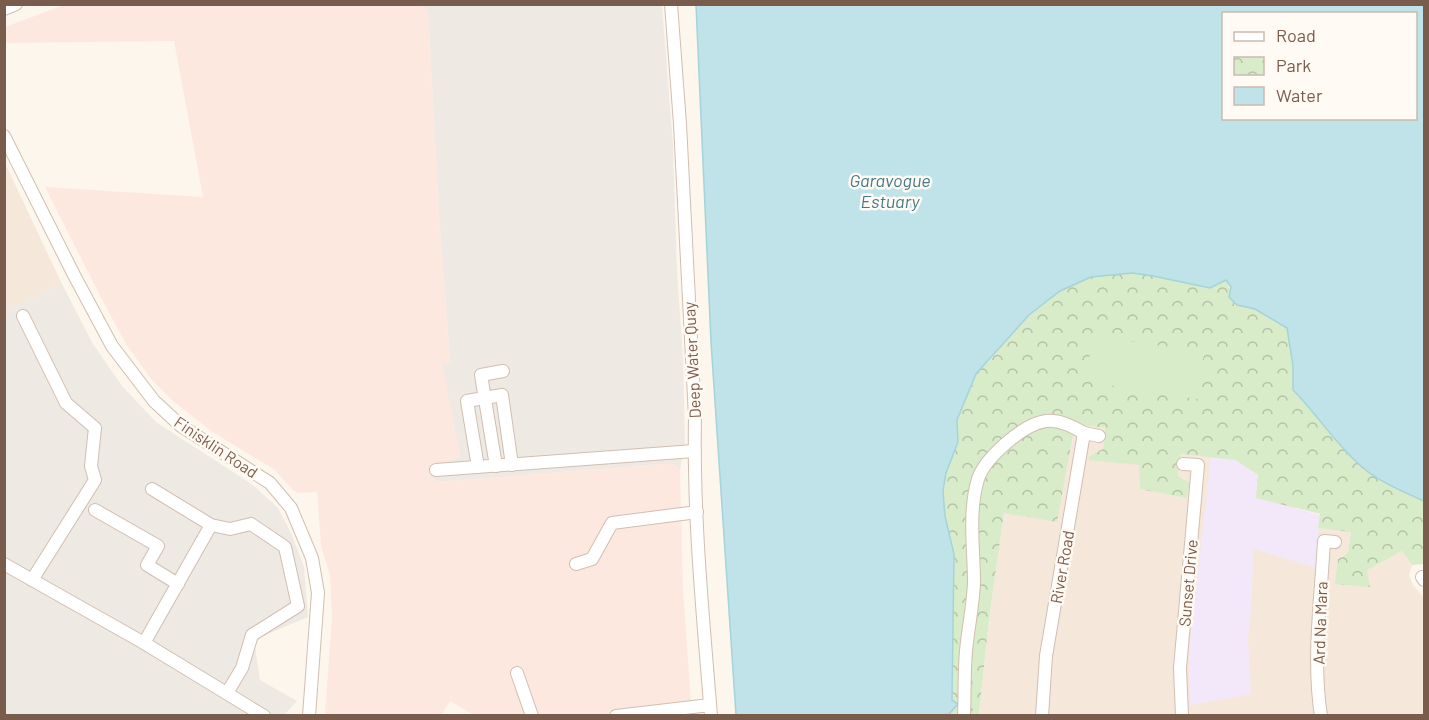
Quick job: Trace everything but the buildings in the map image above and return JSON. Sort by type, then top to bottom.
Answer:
[{"type":"street","points":[[4,9],[16,4]]},
{"type":"street","name":"Deep Water Quay","points":[[671,4],[680,124],[697,512],[710,710]]},
{"type":"street","name":"Finisklin Road","points":[[4,136],[74,275],[119,356],[154,401],[181,426],[270,483],[291,508],[312,558],[318,592],[309,716]]},
{"type":"street","points":[[23,316],[66,403],[95,428],[91,466],[95,480],[32,580]]},
{"type":"street","points":[[496,466],[481,375],[504,371]]},
{"type":"street","points":[[478,467],[467,401],[502,395],[512,465]]},
{"type":"street","points":[[964,716],[966,654],[974,585],[974,496],[985,464],[1022,432],[1046,421],[1070,425],[1084,433],[1100,436]]},
{"type":"street","name":"River Road","points":[[1042,716],[1046,656],[1084,433]]},
{"type":"street","points":[[436,470],[694,451]]},
{"type":"street","name":"Sunset Drive","points":[[1182,716],[1180,668],[1198,465],[1183,464]]},
{"type":"street","points":[[152,489],[211,525],[230,529],[251,524],[285,546],[298,606],[252,635],[242,668],[227,693]]},
{"type":"street","points":[[95,510],[158,546],[147,565],[178,584]]},
{"type":"street","points":[[576,564],[592,559],[612,523],[697,512]]},
{"type":"street","points":[[144,643],[211,525]]},
{"type":"street","name":"Ard Na Mara","points":[[1321,716],[1318,699],[1318,662],[1324,541],[1335,542]]},
{"type":"street","points":[[4,564],[144,643],[264,716]]},
{"type":"street","points":[[517,673],[532,716]]},
{"type":"street","points":[[616,716],[710,710]]},
{"type":"shaded area","points":[[421,4],[428,11],[450,363],[443,365],[460,458],[436,482],[663,464],[672,464],[680,470],[683,590],[692,715],[474,715],[450,701],[442,715],[325,715],[332,616],[330,575],[321,546],[317,492],[298,493],[293,490],[275,470],[211,431],[173,401],[151,379],[126,344],[45,187],[203,197],[174,41],[5,43],[5,27],[64,5]]},
{"type":"shaded area","points":[[421,5],[662,5],[673,145],[677,272],[683,359],[685,444],[680,470],[672,464],[663,464],[436,482],[431,465],[460,457],[442,364],[450,362],[428,11]]},
{"type":"shaded area","points":[[4,161],[62,284],[5,311],[4,311]]},
{"type":"shaded area","points":[[62,284],[93,344],[122,386],[156,422],[253,485],[278,508],[292,535],[304,567],[308,617],[254,640],[260,680],[297,701],[284,715],[5,715],[4,311]]},
{"type":"shaded area","points":[[1075,424],[1105,428],[1103,449],[1091,455],[1140,465],[1140,489],[1186,479],[1178,477],[1181,453],[1235,460],[1319,528],[1351,531],[1348,554],[1341,556],[1370,586],[1366,570],[1402,551],[1412,565],[1409,575],[1413,585],[1424,598],[1424,715],[979,716],[989,619],[1004,513]]},
{"type":"shaded area","points":[[1211,456],[1235,460],[1258,475],[1256,498],[1320,515],[1315,568],[1253,548],[1248,640],[1251,694],[1190,705],[1189,652]]},
{"type":"green space","points":[[1132,273],[1210,288],[1226,280],[1237,305],[1255,309],[1287,328],[1293,366],[1293,390],[1362,467],[1384,482],[1424,501],[1424,564],[1412,565],[1402,551],[1367,570],[1370,587],[1335,584],[1338,559],[1348,553],[1351,532],[1318,528],[1320,514],[1256,498],[1258,475],[1235,460],[1181,454],[1178,476],[1190,483],[1187,498],[1140,489],[1139,465],[1088,460],[1091,455],[1103,449],[1105,428],[1075,424],[1057,522],[1004,513],[989,619],[979,715],[943,715],[949,714],[958,704],[952,700],[954,554],[945,516],[943,491],[946,473],[958,442],[957,420],[968,390],[976,374],[1012,333],[1029,315],[1060,291],[1091,277]]},
{"type":"green space","points":[[1094,336],[1204,352],[1198,399],[1084,381]]},
{"type":"water","name":"Garavogue Estuary","points":[[696,5],[1424,5],[1424,501],[1376,477],[1344,449],[1293,390],[1293,366],[1287,328],[1255,309],[1237,305],[1229,297],[1231,287],[1226,280],[1210,288],[1132,273],[1091,277],[1060,291],[1029,315],[976,374],[957,420],[958,442],[946,473],[943,491],[945,516],[954,554],[952,700],[958,704],[949,714],[943,715],[736,715],[711,342]]}]
